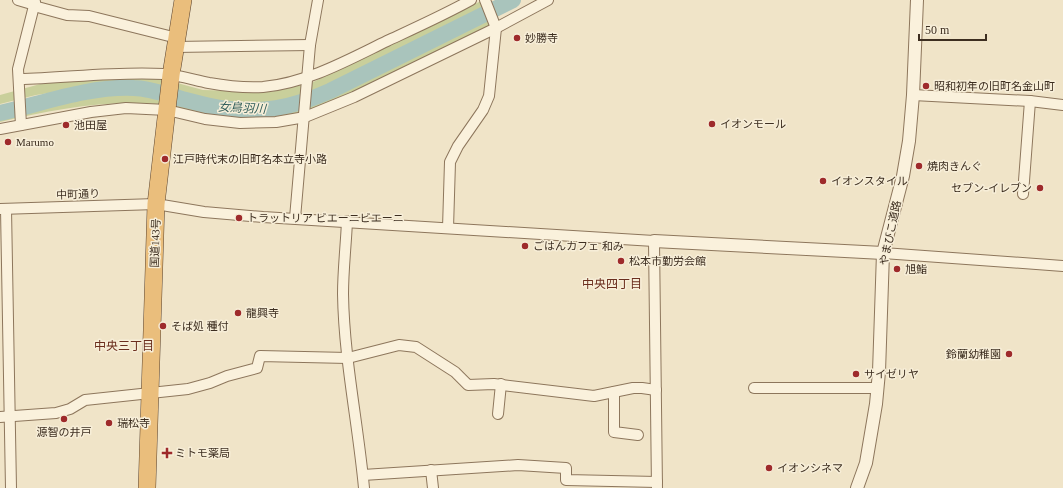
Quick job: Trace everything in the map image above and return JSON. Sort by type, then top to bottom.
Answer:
[{"type":"highway","name":"国道143号","points":[[147,488],[156,204],[171,77],[183,0]]},
{"type":"street","points":[[18,0],[68,14],[89,16],[176,42],[310,45]]},
{"type":"street","points":[[295,218],[310,45],[318,0]]},
{"type":"street","points":[[19,84],[89,75],[136,73],[224,86],[248,87],[263,87],[308,79],[471,0]]},
{"type":"street","points":[[448,228],[450,162],[458,146],[483,110],[489,96],[495,26],[485,0]]},
{"type":"street","points":[[0,129],[20,122],[94,111],[126,108],[167,109],[205,120],[240,123],[276,122],[305,114],[354,97],[548,0]]},
{"type":"street","name":"やまびこ道路","points":[[857,488],[866,463],[877,388],[883,253],[906,160],[913,95],[917,0]]},
{"type":"street","points":[[20,122],[18,69],[35,4]]},
{"type":"street","points":[[913,95],[1063,104]]},
{"type":"street","points":[[1023,194],[1030,101]]},
{"type":"street","name":"中町通り","points":[[3,209],[156,204],[204,212],[654,241]]},
{"type":"street","points":[[3,209],[5,416],[11,488]]},
{"type":"street","points":[[347,221],[343,293],[348,358],[364,488]]},
{"type":"street","points":[[362,475],[518,465],[566,468],[566,480],[657,485],[654,241],[883,253],[1063,266]]},
{"type":"street","points":[[5,416],[56,413],[86,400],[188,389],[210,383],[227,376],[258,368],[260,356],[348,358],[399,345],[416,347],[455,372],[468,385],[501,384],[588,396],[637,388],[656,390]]},
{"type":"street","points":[[498,414],[501,384]]},
{"type":"street","points":[[754,388],[877,388]]},
{"type":"street","points":[[614,392],[614,432],[638,436]]},
{"type":"street","points":[[432,470],[433,488]]},
{"type":"green space","points":[[481,1],[487,11],[303,100],[272,107],[246,108],[220,105],[183,95],[166,88],[122,82],[36,95],[0,104],[0,95],[44,83],[84,79],[159,78],[203,90],[270,92],[311,83]]},
{"type":"green space","points":[[488,15],[492,24],[488,26],[334,100],[286,115],[261,119],[221,117],[155,104],[117,103],[58,110],[0,122],[0,115],[36,105],[100,93],[134,91],[158,99],[172,100],[218,111],[250,113],[281,111],[298,106],[337,89]]},
{"type":"waterway","name":"女鳥羽川","points":[[0,113],[83,92],[117,88],[145,89],[205,105],[235,110],[263,110],[276,108],[303,102],[330,91],[513,0]]},
{"type":"place","name":"妙勝寺","points":[[517,38]]},
{"type":"place","name":"昭和初年の旧町名金山町","points":[[926,86]]},
{"type":"place","name":"イオンモール","points":[[712,124]]},
{"type":"place","name":"池田屋","points":[[66,125]]},
{"type":"place","name":"Marumo","points":[[8,142]]},
{"type":"place","name":"江戸時代末の旧町名本立寺小路","points":[[165,159]]},
{"type":"place","name":"焼肉きんぐ","points":[[919,166]]},
{"type":"place","name":"イオンスタイル","points":[[823,181]]},
{"type":"place","name":"セブン-イレブン","points":[[1040,188]]},
{"type":"place","name":"トラットリア ビエーニビエーニ","points":[[239,218]]},
{"type":"place","name":"ごはんカフェ 和み","points":[[525,246]]},
{"type":"place","name":"松本市勤労会館","points":[[621,261]]},
{"type":"place","name":"旭鮨","points":[[897,269]]},
{"type":"place","name":"龍興寺","points":[[238,313]]},
{"type":"place","name":"そば処 種付","points":[[163,326]]},
{"type":"place","name":"鈴蘭幼稚園","points":[[1009,354]]},
{"type":"place","name":"サイゼリヤ","points":[[856,374]]},
{"type":"place","name":"源智の井戸","points":[[64,419]]},
{"type":"place","name":"瑞松寺","points":[[109,423]]},
{"type":"place","name":"ミトモ薬局","points":[[167,453]]},
{"type":"place","name":"イオンシネマ","points":[[769,468]]},
{"type":"district","name":"中央四丁目","points":[[612,284]]},
{"type":"district","name":"中央三丁目","points":[[124,346]]}]
